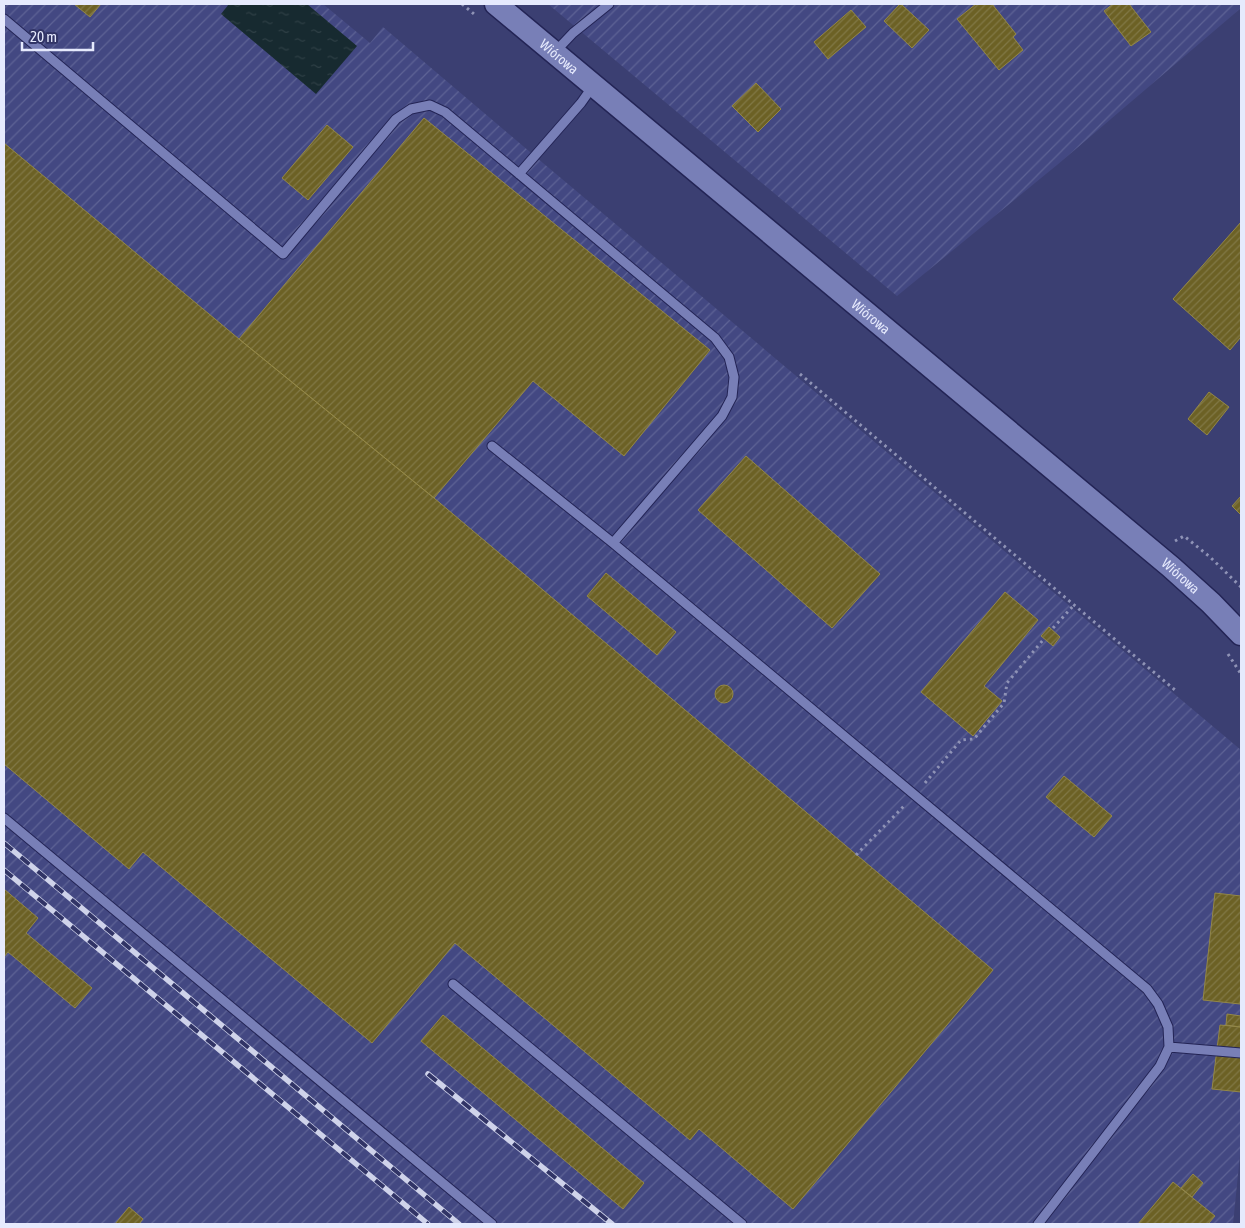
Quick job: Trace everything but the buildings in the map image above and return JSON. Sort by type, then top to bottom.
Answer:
[{"type":"street","name":"Wiórowa","points":[[496,4],[1156,554],[1211,603],[1241,634]]},
{"type":"lane","points":[[555,52],[573,32],[609,4]]},
{"type":"lane","points":[[4,19],[283,254],[396,119],[411,109],[430,105],[445,112],[715,338],[729,357],[734,377],[732,397],[722,416],[613,543]]},
{"type":"lane","points":[[519,174],[581,103],[594,85]]},
{"type":"lane","points":[[492,446],[613,543],[1147,989],[1158,1004],[1168,1027],[1169,1047],[1160,1066],[1038,1224]]},
{"type":"lane","points":[[4,818],[492,1224]]},
{"type":"lane","points":[[453,984],[742,1224]]},
{"type":"lane","points":[[1169,1047],[1241,1053]]},
{"type":"path","points":[[800,374],[1175,690]]},
{"type":"path","points":[[1156,554],[1184,536],[1241,586]]},
{"type":"path","points":[[1054,628],[1074,605]]},
{"type":"path","points":[[856,855],[915,795],[962,740],[974,739],[1004,703],[1007,683],[1043,640]]},
{"type":"shaded area","points":[[4,4],[323,4],[370,43],[383,27],[1241,750],[1241,1145],[1233,1224],[4,1224]]},
{"type":"shaded area","points":[[548,4],[1241,4],[1241,8],[1057,165],[897,296]]},
{"type":"water","points":[[229,4],[307,4],[357,46],[316,94],[221,14]]},
{"type":"railway","points":[[4,843],[459,1224]]},
{"type":"railway","points":[[4,870],[428,1224]]},
{"type":"railway","points":[[428,1074],[612,1224]]}]
